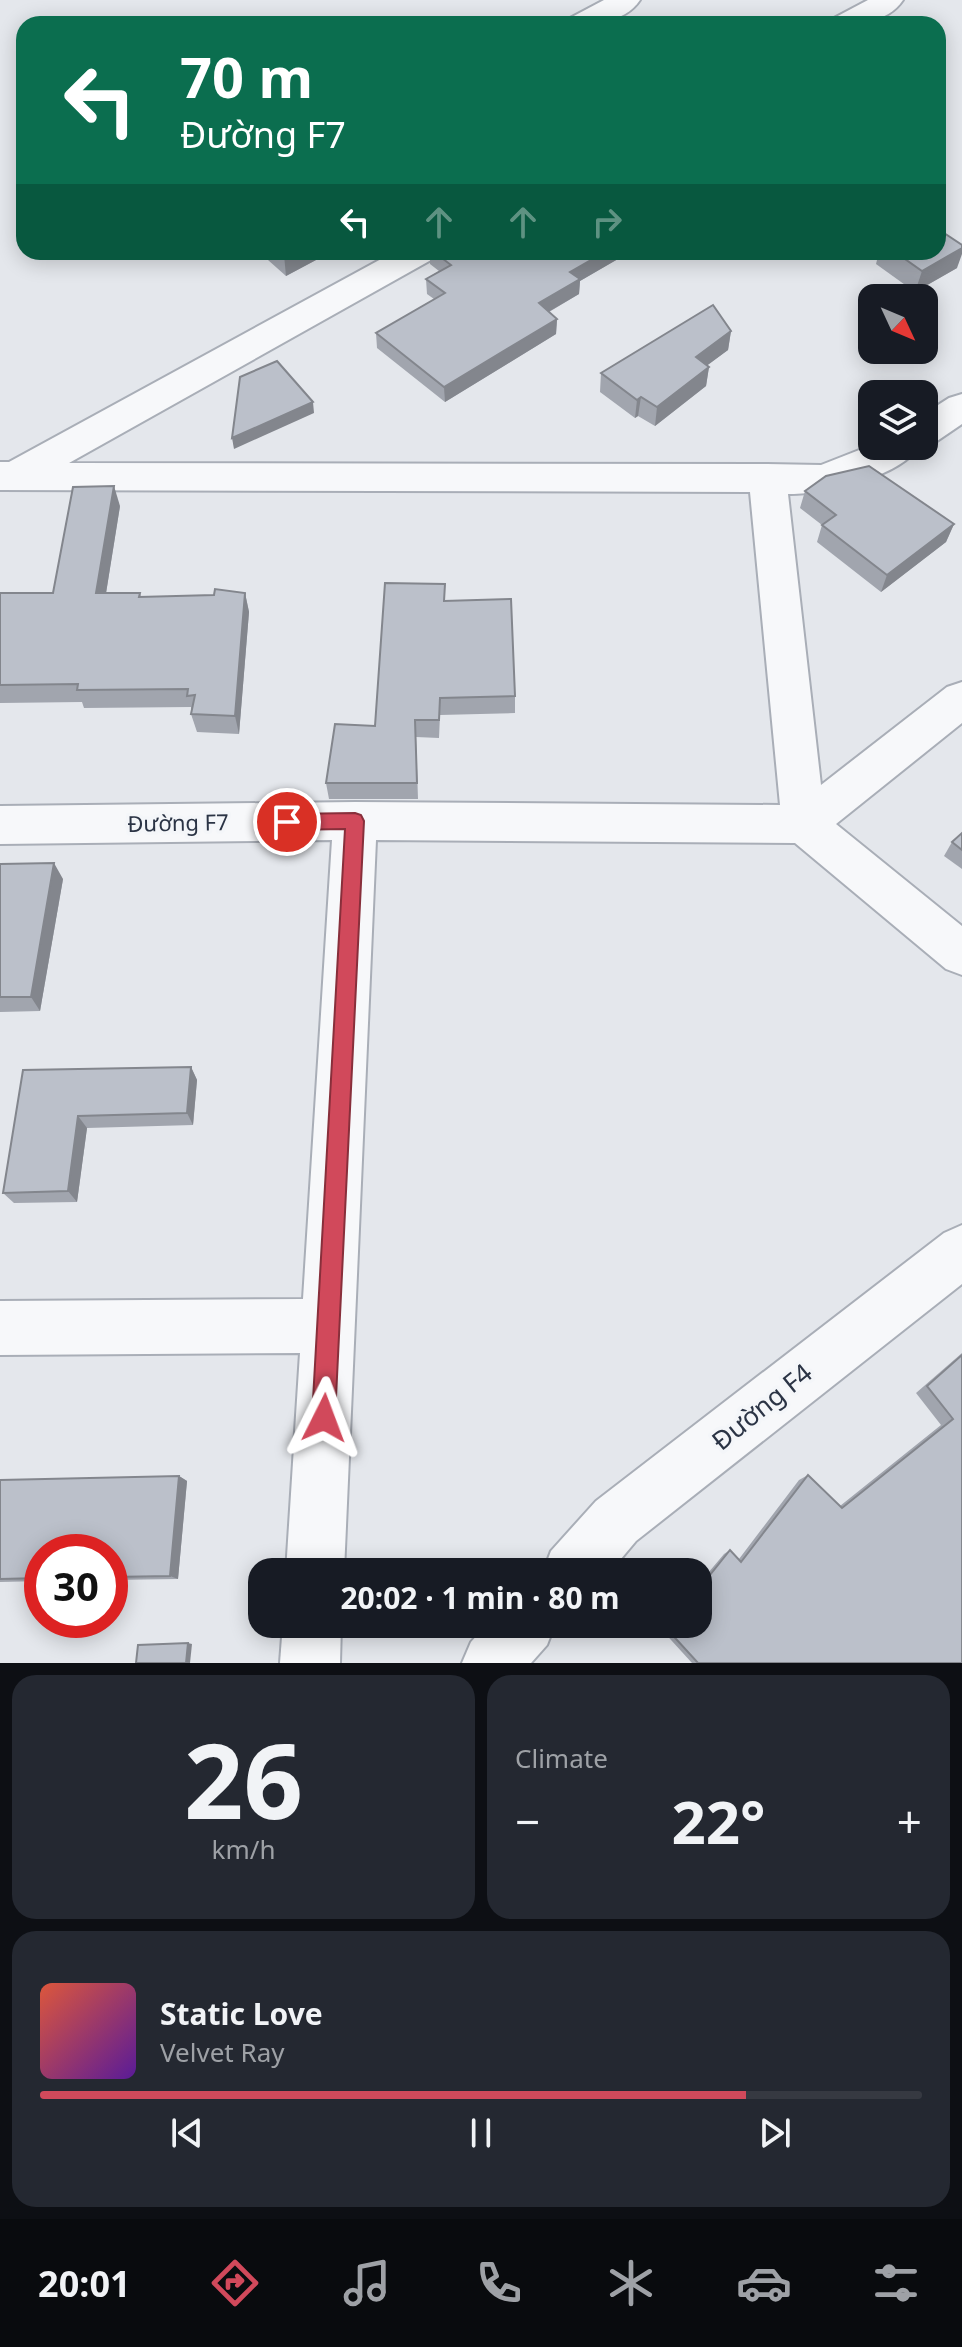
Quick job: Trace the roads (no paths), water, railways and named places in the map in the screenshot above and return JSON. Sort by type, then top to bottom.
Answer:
[{"type":"street","points":[[595,16],[626,0]]},
{"type":"street","points":[[859,16],[889,0]]},
{"type":"street","points":[[8,476],[404,260]]},
{"type":"street","points":[[938,423],[962,407]]},
{"type":"street","points":[[8,476],[767,478],[794,483],[823,481],[870,460]]},
{"type":"street","points":[[767,478],[804,824],[962,954]]},
{"type":"street","points":[[804,824],[962,699]]},
{"type":"street","points":[[316,1558],[355,821]]},
{"type":"street","name":"Đường F7","points":[[0,825],[355,821],[804,824]]},
{"type":"street","name":"Đường F4","points":[[584,1558],[616,1521],[962,1251]]},
{"type":"street","points":[[0,1328],[329,1326]]},
{"type":"street","points":[[310,1663],[311,1638]]},
{"type":"street","points":[[492,1663],[514,1638]]}]
